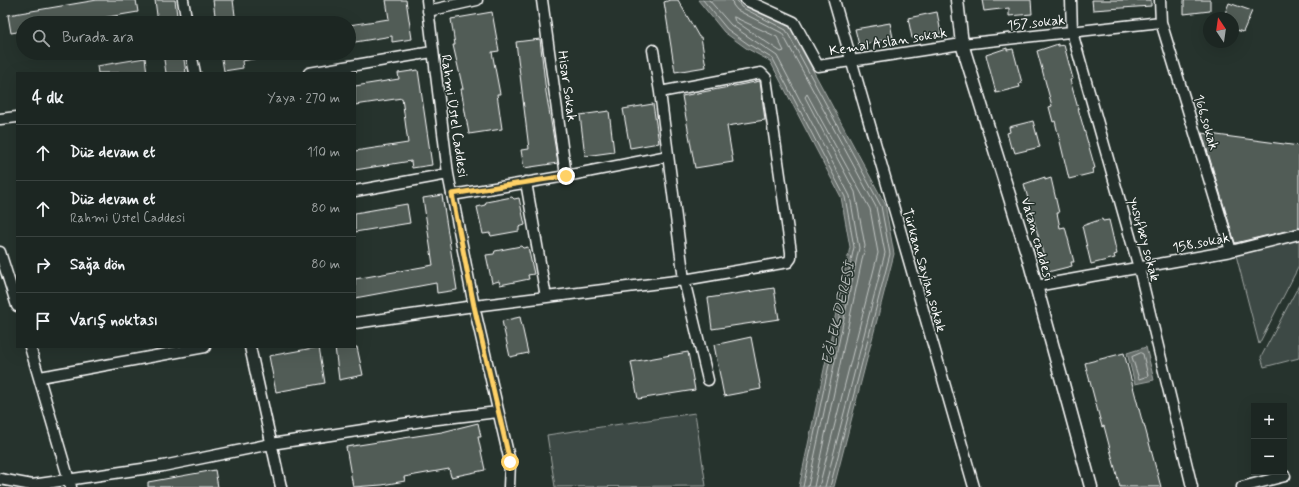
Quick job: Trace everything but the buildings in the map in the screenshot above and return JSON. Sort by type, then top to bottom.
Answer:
[{"type":"street","points":[[183,0],[186,16]]},
{"type":"street","name":"Rahmi Üstel Caddesi","points":[[427,0],[432,52],[448,174],[474,306],[510,462],[509,487]]},
{"type":"street","points":[[428,11],[477,0]]},
{"type":"street","name":"Hisar Sokak","points":[[542,0],[566,176]]},
{"type":"street","name":"Kemal Aslan sokak","points":[[746,0],[794,22],[818,66],[962,44]]},
{"type":"street","name":"Türkan Saylan sokak","points":[[834,0],[974,487]]},
{"type":"street","name":"Vatan caddesi","points":[[957,0],[962,44],[1004,177],[1036,286],[1091,487]]},
{"type":"street","name":"yusufbey sokak","points":[[1071,0],[1072,32],[1139,268],[1192,487]]},
{"type":"street","name":"166.sokak","points":[[1160,0],[1161,22],[1231,251]]},
{"type":"street","name":"157.sokak","points":[[962,44],[1161,22]]},
{"type":"street","points":[[653,50],[660,92],[684,280],[708,380]]},
{"type":"street","points":[[315,72],[432,52]]},
{"type":"street","points":[[192,60],[194,72]]},
{"type":"street","points":[[356,323],[474,306],[684,280],[788,262],[791,258],[791,252],[766,78],[760,73],[660,92]]},
{"type":"street","points":[[0,119],[16,117]]},
{"type":"street","points":[[452,194],[566,176],[668,156]]},
{"type":"street","points":[[356,191],[448,174]]},
{"type":"street","points":[[526,182],[546,297]]},
{"type":"street","name":"158.sokak","points":[[1036,286],[1231,251],[1299,234]]},
{"type":"street","points":[[0,252],[16,303]]},
{"type":"street","points":[[30,348],[70,483]]},
{"type":"street","points":[[40,377],[200,348]]},
{"type":"street","points":[[250,348],[281,487]]},
{"type":"street","points":[[0,479],[32,485],[70,483],[271,444],[429,420],[498,412]]},
{"type":"street","points":[[1242,487],[1285,476]]},
{"type":"shaded area","points":[[1299,239],[1299,266],[1259,344],[1236,255]]},
{"type":"shaded area","points":[[1299,285],[1299,358],[1264,367],[1261,357]]},
{"type":"shaded area","points":[[695,413],[706,486],[555,487],[547,435]]},
{"type":"water","name":"EĞLEK DERESİ","points":[[698,0],[740,0],[742,3],[789,26],[885,204],[894,254],[834,487],[799,487],[850,247],[841,197],[770,61],[746,48],[724,32]]},
{"type":"water","points":[[1146,347],[1154,380],[1135,384],[1127,353]]},
{"type":"route","points":[[510,462],[474,306],[452,194],[566,176]]}]
